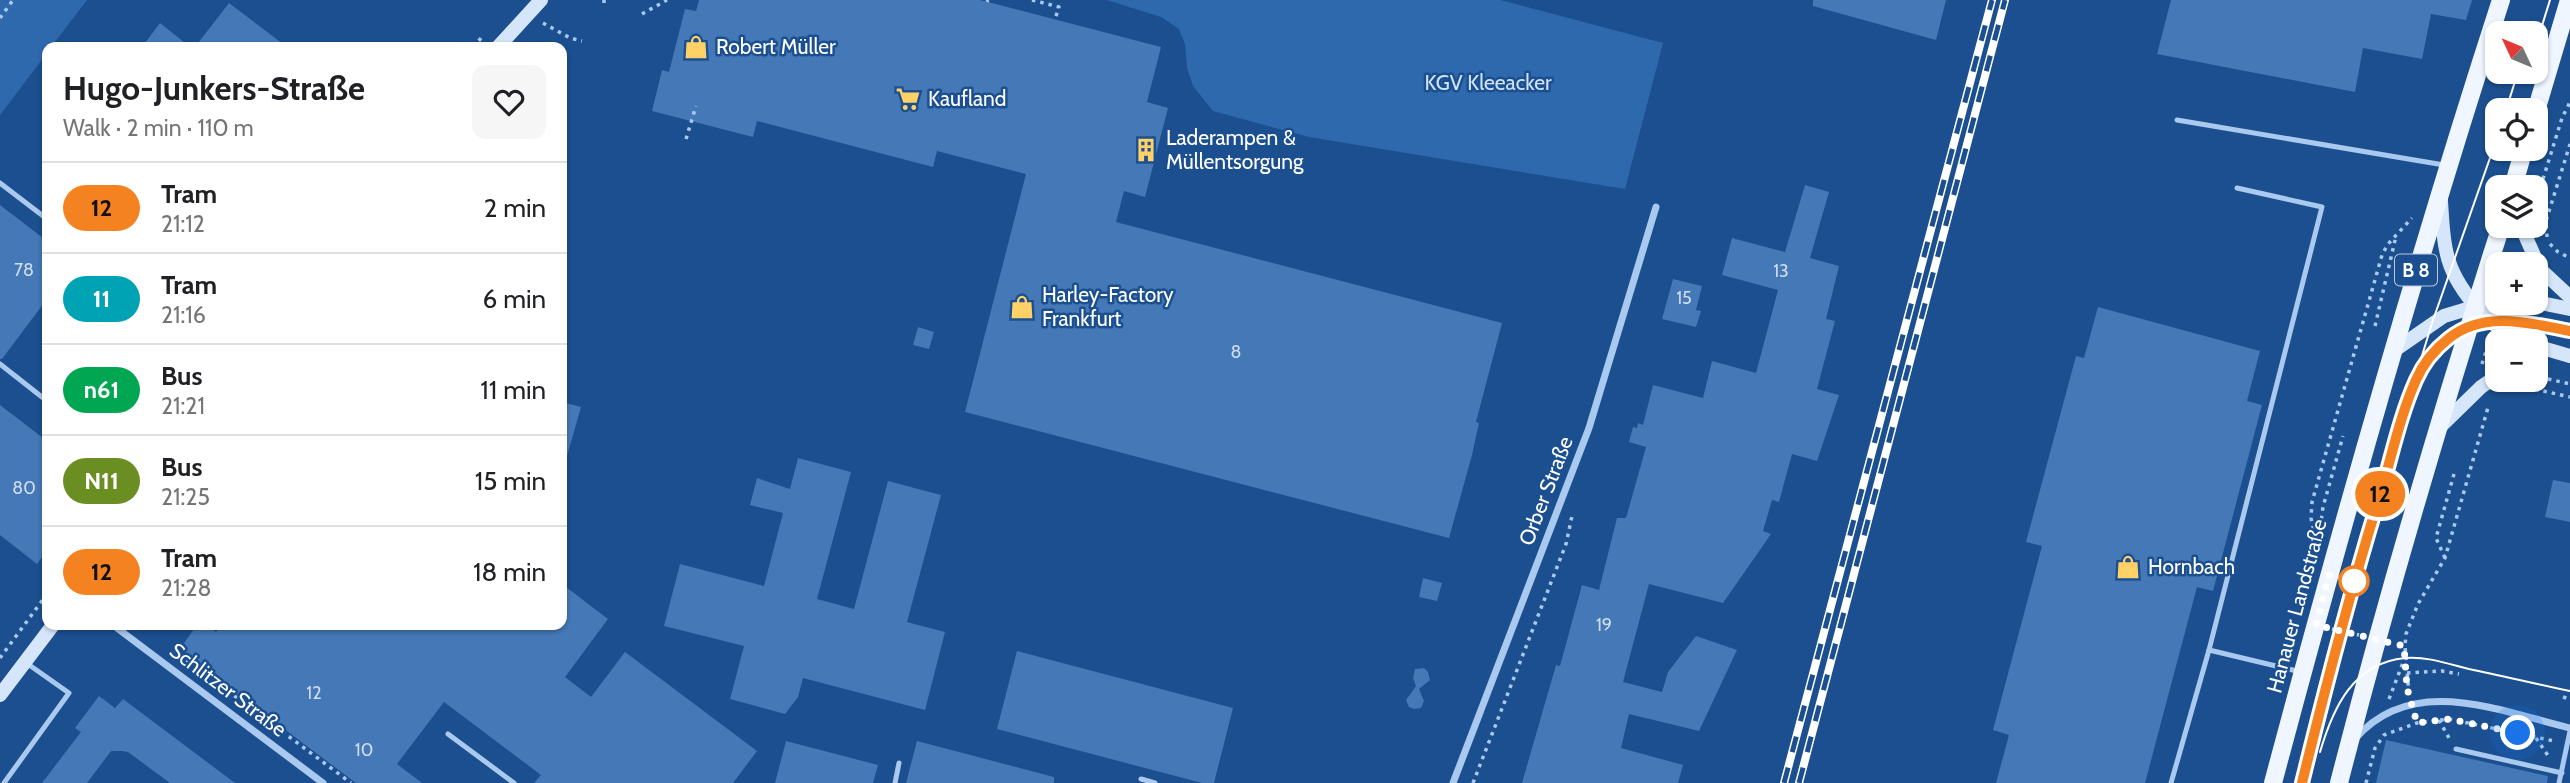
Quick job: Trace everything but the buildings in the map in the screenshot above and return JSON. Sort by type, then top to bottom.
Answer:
[{"type":"main road","points":[[503,42],[541,0]]},
{"type":"main road","name":"Hanauer Landstraße","points":[[2273,783],[2392,352],[2447,165],[2501,0]]},
{"type":"main road","points":[[2540,98],[2569,0]]},
{"type":"main road","points":[[2440,189],[2443,239],[2450,268],[2475,305],[2501,329]]},
{"type":"main road","points":[[2339,783],[2377,640],[2497,238]]},
{"type":"main road","points":[[2526,238],[2540,269],[2570,297]]},
{"type":"main road","points":[[2392,352],[2411,336],[2444,316],[2485,303]]},
{"type":"main road","points":[[2548,304],[2570,309]]},
{"type":"main road","points":[[2548,350],[2566,355]]},
{"type":"main road","points":[[2548,357],[2566,355]]},
{"type":"main road","points":[[2439,428],[2485,384]]},
{"type":"main road","points":[[0,695],[49,630]]},
{"type":"street","name":"Orber Straße","points":[[1453,783],[1589,428],[1656,207]]},
{"type":"street","name":"Schlitzer Straße","points":[[120,630],[323,783]]},
{"type":"street","points":[[2348,747],[2365,728],[2384,713],[2411,703],[2459,702],[2570,729]]},
{"type":"lane","points":[[2177,120],[2447,165]]},
{"type":"lane","points":[[0,183],[42,215]]},
{"type":"lane","points":[[2171,783],[2209,650],[2322,207],[2237,188]]},
{"type":"lane","points":[[0,364],[42,397]]},
{"type":"lane","points":[[2209,650],[2303,672]]},
{"type":"lane","points":[[4,783],[69,693],[25,662]]},
{"type":"lane","points":[[2559,783],[2570,729]]},
{"type":"lane","points":[[448,734],[514,783]]},
{"type":"lane","points":[[2456,749],[2562,772]]},
{"type":"lane","points":[[895,783],[899,763]]},
{"type":"lane","points":[[1141,779],[1155,783]]},
{"type":"path","points":[[0,18],[13,0]]},
{"type":"path","points":[[642,14],[667,0]]},
{"type":"path","points":[[1032,0],[1059,7],[1055,19]]},
{"type":"path","points":[[530,12],[542,23],[570,38],[582,41]]},
{"type":"path","points":[[2544,175],[2562,118],[2570,102]]},
{"type":"path","points":[[686,139],[696,106]]},
{"type":"path","points":[[2570,145],[2546,220],[2546,232],[2552,246],[2570,258]]},
{"type":"path","points":[[2375,326],[2396,236]]},
{"type":"path","points":[[2480,370],[2485,354]]},
{"type":"path","points":[[2548,379],[2570,384]]},
{"type":"path","points":[[2548,392],[2570,397]]},
{"type":"path","points":[[2417,723],[2407,688],[2404,646],[2406,634],[2417,604],[2445,558],[2491,397]]},
{"type":"path","points":[[2317,545],[2323,507],[2343,436]]},
{"type":"path","points":[[2445,558],[2436,538],[2454,474]]},
{"type":"path","points":[[1474,783],[1566,544],[1574,506]]},
{"type":"path","points":[[0,658],[42,601]]},
{"type":"path","points":[[2316,625],[2404,646]]},
{"type":"path","points":[[171,649],[351,783]]},
{"type":"path","points":[[2407,673],[2442,671],[2459,674]]},
{"type":"path","points":[[2563,697],[2570,699]]},
{"type":"path","points":[[2439,719],[2456,749]]},
{"type":"path","points":[[2367,783],[2375,748],[2384,735],[2417,723],[2439,719],[2480,724],[2568,744]]},
{"type":"green space","points":[[0,0],[87,0],[55,42],[42,42],[42,60],[0,115]]},
{"type":"green space","name":"KGV Kleeacker","points":[[1107,0],[1500,0],[1663,43],[1625,189],[1309,137],[1213,111],[1193,86],[1187,68],[1185,44],[1179,29],[1161,17]]},
{"type":"tram line","points":[[2543,21],[2550,0]]},
{"type":"tram line","points":[[2510,98],[2514,84]]},
{"type":"tram line","points":[[2302,783],[2356,572],[2432,323],[2489,161]]},
{"type":"tram line","name":"12","points":[[2302,783],[2356,572],[2406,408],[2420,372],[2432,354],[2448,339],[2490,321],[2516,320],[2570,331]]},
{"type":"tram line","points":[[2423,367],[2437,348],[2453,335],[2489,322],[2528,323],[2570,331]]},
{"type":"tram line","points":[[2320,752],[2331,719],[2348,690],[2359,678],[2387,662],[2405,658],[2429,659],[2570,691]]},
{"type":"railway","points":[[1784,783],[1992,0]]},
{"type":"railway","points":[[1799,783],[2005,0]]},
{"type":"place","name":"Robert Müller","points":[[696,47]]},
{"type":"place","name":"Kaufland","points":[[908,99]]},
{"type":"place","name":"Laderampen & Müllentsorgung","points":[[1146,150]]},
{"type":"place","name":"Harley-Factory Frankfurt","points":[[1022,307]]},
{"type":"place","name":"Hornbach","points":[[2128,567]]},
{"type":"route","points":[[2354,581],[2329,575],[2316,625],[2404,646],[2407,688],[2417,723],[2449,719],[2518,733]]}]
